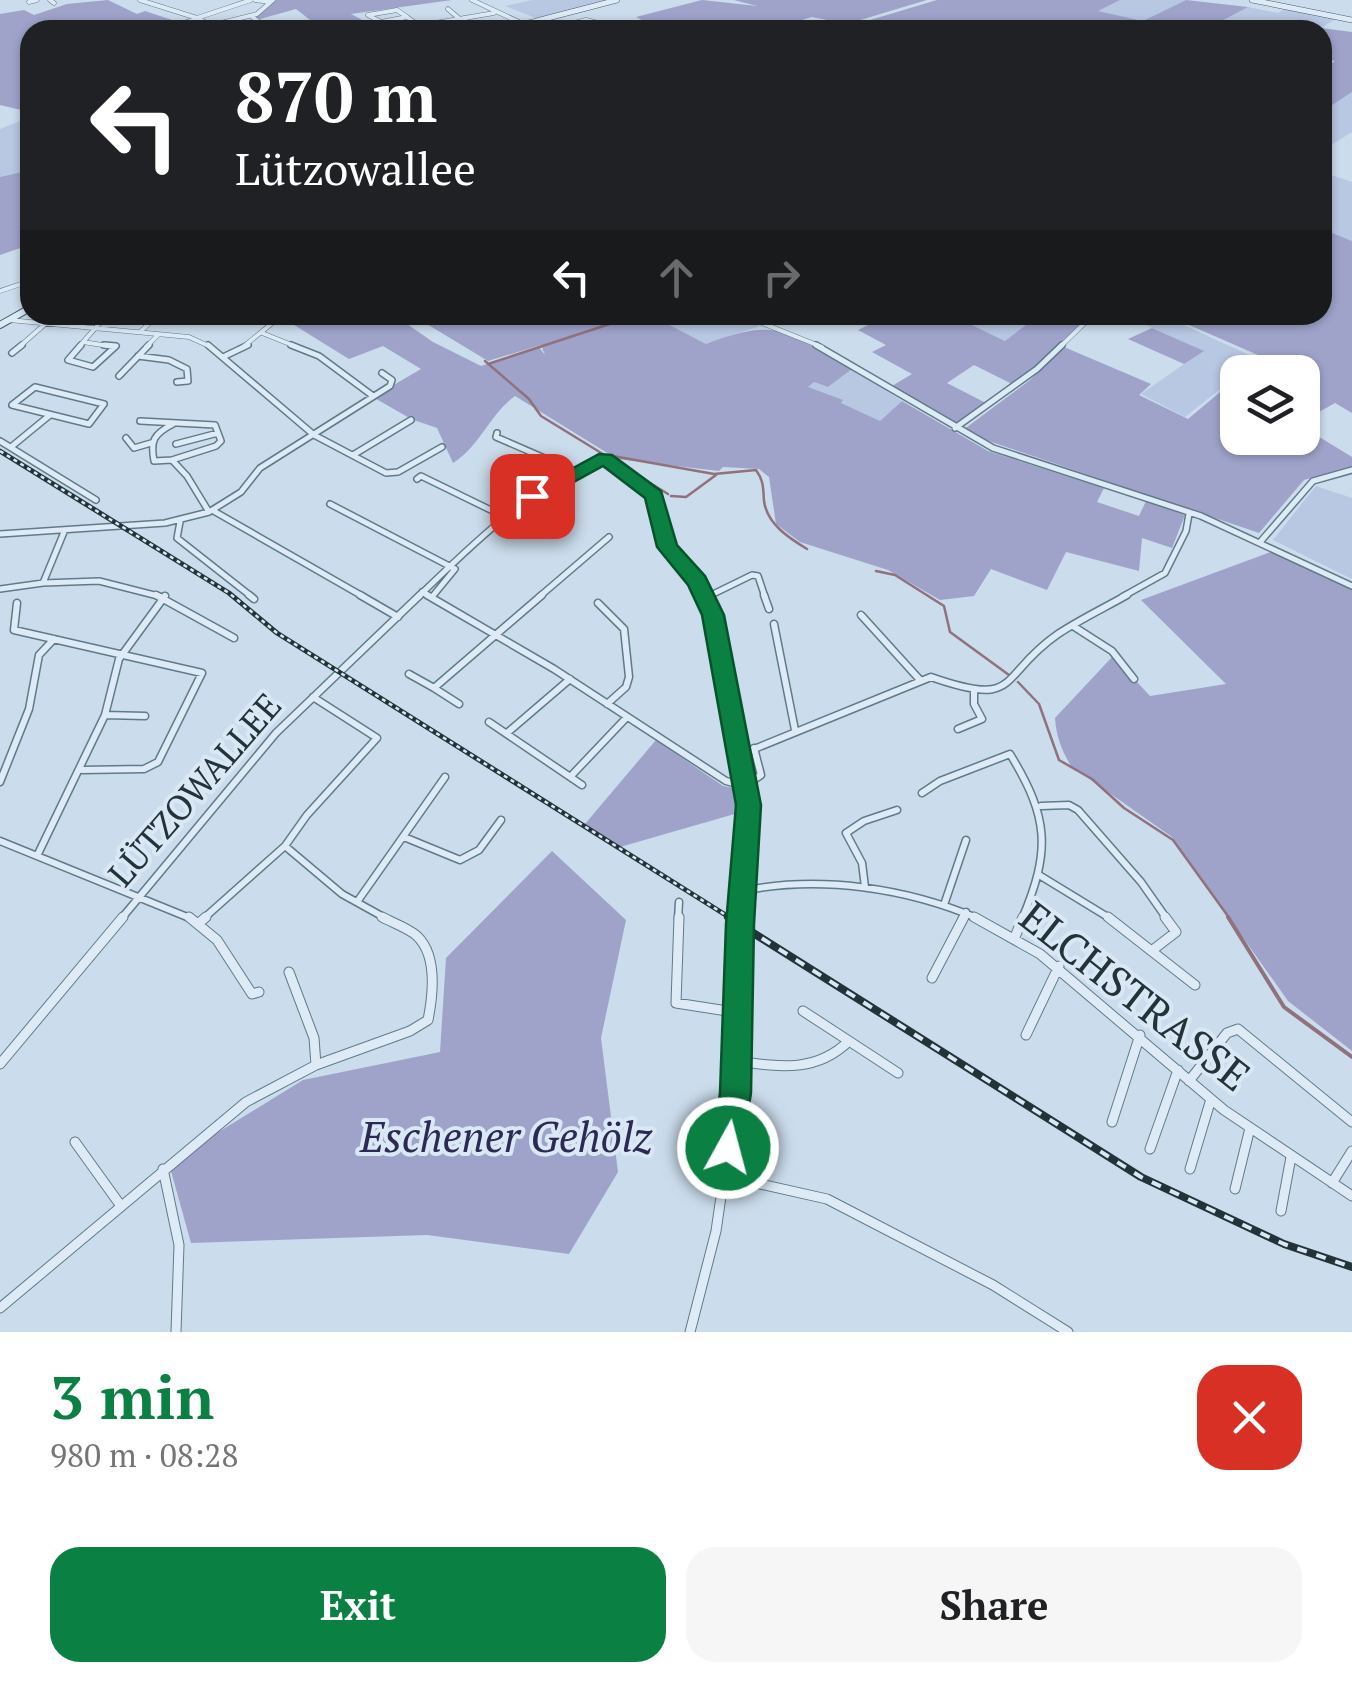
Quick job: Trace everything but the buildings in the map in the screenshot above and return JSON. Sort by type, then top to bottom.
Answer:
[{"type":"street","points":[[29,2],[38,0]]},
{"type":"street","points":[[140,0],[203,20]]},
{"type":"street","points":[[191,20],[253,0],[272,1]]},
{"type":"street","points":[[472,0],[512,20]]},
{"type":"street","points":[[538,20],[617,0]]},
{"type":"street","points":[[1252,0],[1352,20]]},
{"type":"street","points":[[233,20],[272,1]]},
{"type":"street","points":[[368,16],[396,10],[412,20]]},
{"type":"street","points":[[448,10],[461,20],[494,13]]},
{"type":"street","points":[[362,12],[377,20],[408,17]]},
{"type":"street","points":[[250,15],[257,20]]},
{"type":"street","points":[[0,325],[20,314]]},
{"type":"street","points":[[9,320],[20,321]]},
{"type":"street","points":[[12,353],[44,325]]},
{"type":"street","points":[[57,325],[189,337],[225,356],[314,435],[378,470],[394,474],[442,447]]},
{"type":"street","points":[[82,342],[116,346],[93,367],[68,360],[82,342],[93,328],[96,325]]},
{"type":"street","points":[[139,332],[147,325]]},
{"type":"street","points":[[225,356],[271,325]]},
{"type":"street","points":[[767,325],[827,349],[992,448],[1261,541],[1352,586]]},
{"type":"street","points":[[955,428],[1037,370],[1083,325]]},
{"type":"street","points":[[262,333],[319,356],[373,396]]},
{"type":"street","points":[[119,376],[159,334]]},
{"type":"street","points":[[138,356],[169,360],[189,372]]},
{"type":"street","points":[[0,534],[180,520],[210,511],[241,492],[260,468],[390,386],[392,380],[382,374]]},
{"type":"street","points":[[35,387],[104,404],[90,424],[50,415],[12,406],[35,387]]},
{"type":"street","points":[[11,447],[50,415]]},
{"type":"street","points":[[140,420],[215,425],[221,441],[172,460],[154,460],[150,443]]},
{"type":"street","points":[[352,455],[412,420]]},
{"type":"street","points":[[126,438],[134,448],[150,443],[157,432],[174,424]]},
{"type":"street","points":[[176,444],[218,434]]},
{"type":"street","points":[[496,434],[574,471]]},
{"type":"street","points":[[0,441],[96,500]]},
{"type":"street","name":"LÜTZOWALLEE","points":[[0,1064],[257,753],[503,516],[574,471],[605,459],[654,496],[672,555],[707,596]]},
{"type":"street","points":[[172,460],[200,491],[210,511],[398,617]]},
{"type":"street","points":[[1261,541],[1314,481],[1352,470]]},
{"type":"street","points":[[416,479],[421,476],[503,516]]},
{"type":"street","points":[[330,504],[448,566]]},
{"type":"street","points":[[737,756],[920,680],[941,677],[974,692],[1007,685],[1055,636],[1165,573],[1190,514]]},
{"type":"street","points":[[180,520],[177,538],[254,599]]},
{"type":"street","points":[[43,582],[64,532]]},
{"type":"street","points":[[434,688],[609,537]]},
{"type":"street","name":"LÜTZOWALLEE","points":[[432,596],[456,573],[448,566]]},
{"type":"street","points":[[690,1332],[716,1230],[738,1061],[748,805],[707,596],[752,574],[758,576],[769,609]]},
{"type":"street","points":[[0,588],[88,577],[135,585],[165,596],[234,638]]},
{"type":"street","points":[[422,592],[570,679],[726,780],[744,786],[761,776],[754,748]]},
{"type":"street","points":[[764,593],[773,600]]},
{"type":"street","points":[[37,856],[106,716],[122,654],[165,596]]},
{"type":"street","points":[[598,602],[624,629],[629,677],[626,688],[607,704]]},
{"type":"street","points":[[18,603],[14,630],[202,673],[158,762],[144,769],[82,770]]},
{"type":"street","points":[[861,615],[920,680]]},
{"type":"street","points":[[774,624],[795,730]]},
{"type":"street","points":[[1072,625],[1112,651],[1134,679]]},
{"type":"street","points":[[0,782],[29,708],[39,656],[54,640]]},
{"type":"street","points":[[410,674],[459,704]]},
{"type":"street","points":[[507,734],[570,679]]},
{"type":"street","points":[[958,729],[982,720],[974,704],[974,692]]},
{"type":"street","points":[[199,923],[285,846],[307,815],[378,738],[313,698]]},
{"type":"street","points":[[106,716],[144,716]]},
{"type":"street","points":[[571,776],[627,717]]},
{"type":"street","points":[[490,722],[582,785]]},
{"type":"street","points":[[922,793],[940,781],[1010,754],[1041,806],[1047,836],[1038,875],[1015,936]]},
{"type":"street","points":[[357,902],[445,777]]},
{"type":"street","points":[[1041,806],[1069,805],[1078,810],[1141,882],[1176,932],[1154,949]]},
{"type":"street","points":[[865,887],[862,862],[846,832],[896,810]]},
{"type":"street","points":[[404,837],[460,860],[479,850],[501,820]]},
{"type":"street","points":[[945,902],[966,840]]},
{"type":"street","points":[[0,841],[199,923],[236,963],[252,994],[258,992]]},
{"type":"street","points":[[0,1308],[246,1102],[316,1065],[423,1025],[431,1014],[426,949],[418,937],[357,902],[285,846]]},
{"type":"street","points":[[1038,875],[1090,903],[1154,949],[1195,985]]},
{"type":"street","name":"ELCHSTRASSE","points":[[742,890],[770,885],[865,887],[945,902],[1015,936],[1060,966],[1210,1099],[1352,1196]]},
{"type":"street","points":[[679,902],[676,1003],[740,1013]]},
{"type":"street","points":[[932,978],[966,912]]},
{"type":"street","points":[[1026,1035],[1060,966]]},
{"type":"street","points":[[289,972],[314,1038],[316,1065]]},
{"type":"street","points":[[803,1011],[898,1073]]},
{"type":"street","points":[[1189,1081],[1228,1033],[1238,1029],[1352,1122]]},
{"type":"street","points":[[1112,1122],[1140,1035]]},
{"type":"street","points":[[738,1061],[804,1069],[838,1054],[849,1040]]},
{"type":"street","points":[[1150,1149],[1178,1070]]},
{"type":"street","points":[[1190,1169],[1210,1099]]},
{"type":"street","points":[[1235,1189],[1250,1128]]},
{"type":"street","points":[[76,1142],[121,1206]]},
{"type":"street","points":[[1332,1182],[1352,1151]]},
{"type":"street","points":[[1280,1211],[1292,1158]]},
{"type":"street","points":[[163,1169],[179,1244],[176,1332]]},
{"type":"street","points":[[725,1176],[827,1199],[993,1284],[1068,1332]]},
{"type":"shaded area","points":[[533,0],[609,0],[536,18],[505,6]]},
{"type":"shaded area","points":[[1120,0],[1186,0],[1146,20],[1097,11]]},
{"type":"shaded area","points":[[1248,7],[1278,13],[1287,8],[1337,18],[1332,21],[1224,20]]},
{"type":"shaded area","points":[[1352,92],[1352,132],[1332,144],[1332,105]]},
{"type":"shaded area","points":[[20,121],[20,172],[0,177],[0,129]]},
{"type":"shaded area","points":[[1332,175],[1352,182],[1352,241],[1332,233]]},
{"type":"shaded area","points":[[670,325],[760,326],[706,344]]},
{"type":"shaded area","points":[[972,325],[1026,325],[1005,341]]},
{"type":"shaded area","points":[[1146,325],[1184,325],[1249,355],[1220,355],[1220,389],[1185,417],[1141,394],[1203,351]]},
{"type":"shaded area","points":[[852,369],[902,401],[880,421],[807,388],[813,382],[828,387]]},
{"type":"shaded area","points":[[1316,486],[1352,498],[1352,579],[1273,540]]},
{"type":"green space","points":[[108,0],[137,14],[145,11],[172,20],[20,20],[20,110],[0,105],[0,14],[24,10],[34,15],[67,4]]},
{"type":"green space","points":[[276,0],[452,0],[351,14],[362,20],[310,20],[296,9],[260,19],[255,16]]},
{"type":"green space","points":[[702,0],[757,6],[734,0],[927,0],[860,20],[636,17]]},
{"type":"green space","points":[[937,0],[1120,0],[1098,11],[1138,20],[870,20]]},
{"type":"green space","points":[[1186,0],[1248,7],[1224,20],[1145,20]]},
{"type":"green space","points":[[1332,29],[1352,32],[1352,92],[1332,105],[1332,63],[1335,61]]},
{"type":"green space","points":[[20,172],[20,248],[0,255],[0,177]]},
{"type":"green space","points":[[1332,233],[1352,241],[1352,413],[1335,403],[1320,411],[1320,355],[1258,355],[1189,325],[1332,325]]},
{"type":"green space","points":[[294,325],[408,325],[481,366],[539,347],[545,355],[541,345],[488,361],[429,325],[670,325],[706,344],[752,331],[783,332],[852,369],[828,387],[814,382],[808,387],[843,400],[841,403],[880,421],[902,401],[988,451],[1104,488],[1097,502],[1139,516],[1146,501],[1185,515],[1172,548],[1142,538],[1139,571],[1066,552],[1047,590],[991,569],[974,596],[940,600],[888,570],[800,542],[776,524],[769,477],[759,469],[723,467],[719,471],[617,459],[515,396],[453,463],[437,428],[411,419],[373,397],[421,369],[383,346],[349,359]]},
{"type":"green space","points":[[868,325],[972,325],[1005,341],[1026,325],[1080,325],[1034,369],[1012,384],[974,365],[947,383],[986,403],[956,425],[892,386],[912,374],[872,352],[886,345],[858,330]]},
{"type":"green space","points":[[1152,328],[1204,351],[1184,364],[1128,339]]},
{"type":"green space","points":[[1064,347],[1151,384],[1139,395],[1188,419],[1220,392],[1220,455],[1320,455],[1320,437],[1352,457],[1352,467],[1304,480],[1259,533],[965,433],[963,430],[1030,380]]},
{"type":"green space","points":[[1276,550],[1352,588],[1352,1051],[1288,1001],[1172,837],[1071,766],[1056,725],[1055,718],[1113,656],[1150,696],[1226,684],[1141,600]]},
{"type":"green space","points":[[656,740],[723,786],[740,789],[745,811],[620,847],[585,824]]},
{"type":"green space","name":"Eschener Gehölz","points":[[552,851],[626,920],[601,1038],[618,1172],[569,1254],[427,1235],[191,1243],[171,1171],[212,1136],[303,1080],[440,1052],[446,958]]},
{"type":"waterway","points":[[488,364],[607,325]]},
{"type":"waterway","points":[[485,361],[488,364]]},
{"type":"waterway","points":[[488,364],[529,399],[541,416],[668,494]]},
{"type":"waterway","points":[[607,455],[714,474],[756,470],[769,517],[807,549]]},
{"type":"waterway","points":[[671,496],[686,497],[716,475]]},
{"type":"waterway","points":[[876,571],[895,575],[944,606],[950,632],[1009,675]]},
{"type":"waterway","points":[[1018,682],[1039,704],[1059,760],[1092,779],[1124,808],[1173,840],[1230,919]]},
{"type":"waterway","points":[[1228,917],[1284,1007],[1352,1057]]},
{"type":"railway","points":[[0,451],[229,593],[277,633],[732,919]]},
{"type":"railway","points":[[728,917],[1141,1177],[1284,1244],[1352,1267]]},
{"type":"route","points":[[532,496],[599,460],[605,459],[630,475],[654,496],[668,547],[698,582],[713,615],[742,782],[748,795],[736,1093],[728,1148]]}]
